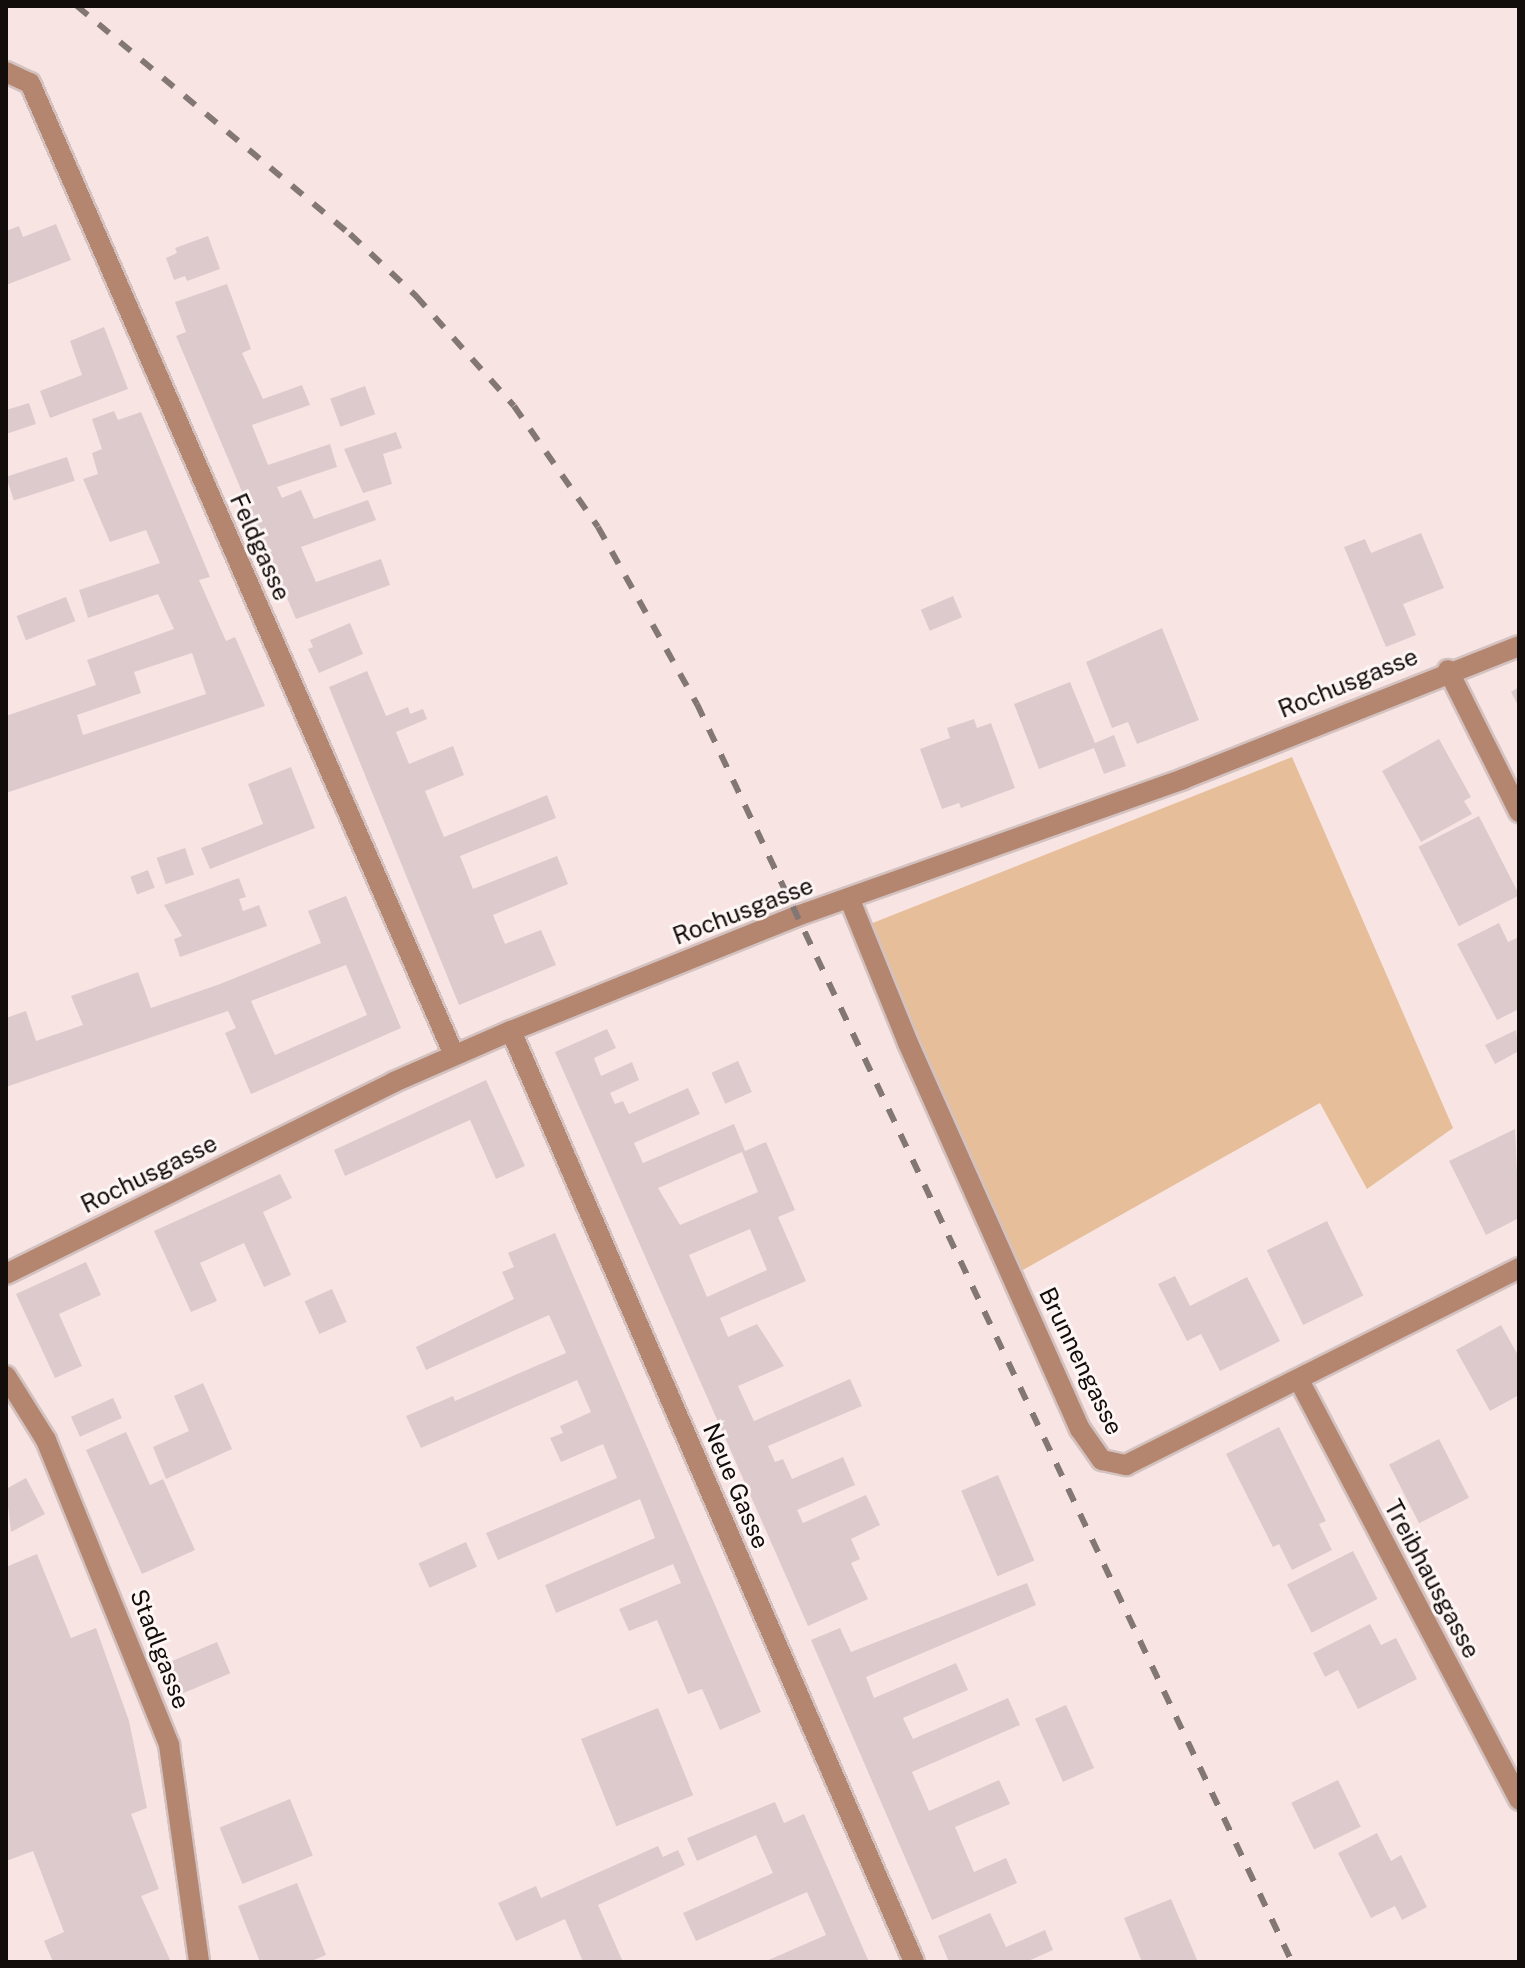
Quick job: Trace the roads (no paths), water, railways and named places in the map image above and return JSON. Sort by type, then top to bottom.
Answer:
[{"type":"street","name":"Feldgasse","points":[[6,72],[30,83],[454,1055]]},
{"type":"street","name":"Rochusgasse","points":[[6,1274],[454,1055],[511,1031],[797,916],[850,900],[1183,779],[1448,670],[1519,646]]},
{"type":"street","points":[[1448,670],[1519,812]]},
{"type":"street","name":"Brunnengasse","points":[[850,900],[908,1043],[1080,1429],[1102,1460],[1126,1465],[1300,1382],[1519,1268]]},
{"type":"street","name":"Neue Gasse","points":[[511,1031],[914,1962]]},
{"type":"street","name":"Stadlgasse","points":[[6,1376],[46,1440],[169,1745],[199,1962]]},
{"type":"street","name":"Treibhausgasse","points":[[1300,1382],[1519,1800]]},
{"type":"railway","points":[[77,6],[350,234],[416,296],[514,406],[598,527],[697,704],[1292,1962]]}]
